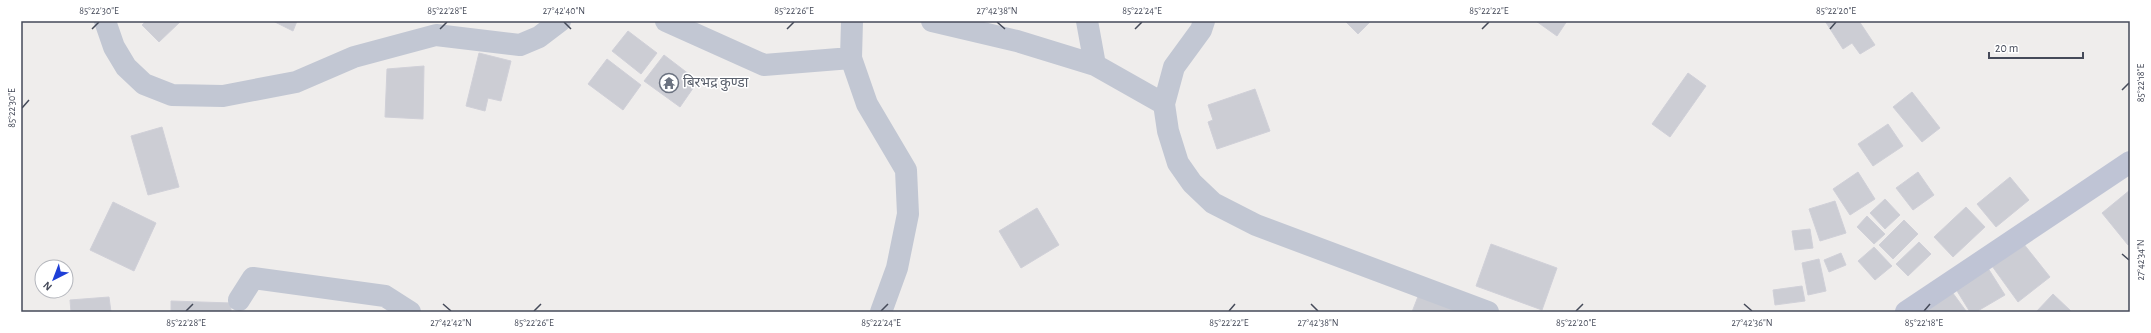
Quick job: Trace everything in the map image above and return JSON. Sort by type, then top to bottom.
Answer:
[{"type":"street","points":[[104,21],[114,47],[126,68],[144,84],[172,95],[223,96],[296,82],[354,57],[436,35],[520,45],[539,37],[560,21]]},
{"type":"street","points":[[666,21],[764,64],[851,58]]},
{"type":"street","points":[[852,21],[851,58],[867,104],[906,170],[908,214],[897,268],[881,312]]},
{"type":"street","points":[[932,21],[1017,41],[1095,65],[1164,104]]},
{"type":"street","points":[[1087,21],[1095,65]]},
{"type":"street","points":[[1204,21],[1202,30],[1174,67],[1164,104],[1168,131],[1178,162],[1192,183],[1213,203],[1256,225],[1488,312]]},
{"type":"street","points":[[1906,312],[2130,162]]},
{"type":"street","points":[[239,300],[253,278],[385,296],[410,312]]},
{"type":"building","points":[[146,21],[181,21],[159,42],[142,25]]},
{"type":"building","points":[[273,21],[297,21],[293,31]]},
{"type":"building","points":[[1345,21],[1371,21],[1358,34]]},
{"type":"building","points":[[1536,21],[1567,21],[1557,36]]},
{"type":"building","points":[[1825,21],[1859,21],[1875,45],[1860,54],[1852,43],[1843,49]]},
{"type":"building","points":[[628,31],[657,53],[641,74],[612,51]]},
{"type":"building","points":[[479,53],[511,61],[501,101],[488,98],[485,111],[466,106]]},
{"type":"building","points":[[664,55],[698,81],[680,107],[644,81]]},
{"type":"building","points":[[607,59],[641,85],[623,110],[588,84]]},
{"type":"building","points":[[424,66],[423,119],[385,117],[387,69]]},
{"type":"building","points":[[1688,73],[1706,86],[1670,137],[1652,124]]},
{"type":"building","points":[[1255,89],[1270,131],[1217,149],[1208,122],[1213,120],[1208,105]]},
{"type":"building","points":[[1912,92],[1940,128],[1922,142],[1893,107]]},
{"type":"building","points":[[1888,124],[1903,146],[1873,166],[1858,144]]},
{"type":"building","points":[[162,127],[179,187],[148,195],[131,136]]},
{"type":"building","points":[[1858,172],[1875,199],[1850,215],[1833,189]]},
{"type":"building","points":[[1918,172],[1934,195],[1913,210],[1896,188]]},
{"type":"building","points":[[2010,177],[2029,200],[1996,227],[1977,204]]},
{"type":"building","points":[[2130,190],[2130,244],[2128,245],[2102,213]]},
{"type":"building","points":[[1885,199],[1900,215],[1885,229],[1870,213]]},
{"type":"building","points":[[1835,201],[1846,233],[1820,241],[1809,209]]},
{"type":"building","points":[[113,202],[156,223],[134,271],[90,250]]},
{"type":"building","points":[[1966,207],[1985,227],[1953,257],[1934,237]]},
{"type":"building","points":[[1037,208],[1059,245],[1021,268],[999,231]]},
{"type":"building","points":[[1867,216],[1885,234],[1874,244],[1857,227]]},
{"type":"building","points":[[1904,220],[1918,234],[1893,259],[1879,245]]},
{"type":"building","points":[[1810,229],[1813,248],[1795,250],[1792,231]]},
{"type":"building","points":[[1919,242],[1931,254],[1908,276],[1896,264]]},
{"type":"building","points":[[2023,243],[2050,277],[2018,302],[1992,266]]},
{"type":"building","points":[[1491,244],[1557,268],[1542,310],[1476,286]]},
{"type":"building","points":[[1874,247],[1892,266],[1875,280],[1858,261]]},
{"type":"building","points":[[1841,253],[1846,265],[1829,272],[1824,260]]},
{"type":"building","points":[[1819,259],[1826,291],[1808,295],[1802,263]]},
{"type":"building","points":[[1986,265],[2005,295],[1976,312],[1970,312],[1954,286]]},
{"type":"building","points":[[1947,285],[1966,311],[1931,312],[1923,301]]},
{"type":"building","points":[[1802,286],[1805,301],[1775,305],[1773,290]]},
{"type":"building","points":[[1419,294],[1462,312],[1412,312]]},
{"type":"building","points":[[2053,294],[2072,312],[2036,312]]},
{"type":"building","points":[[109,297],[111,312],[71,312],[70,300]]},
{"type":"building","points":[[171,301],[231,303],[231,312],[171,312]]},
{"type":"place","name":"बिरभद्र कुण्डा","points":[[669,83]]}]
